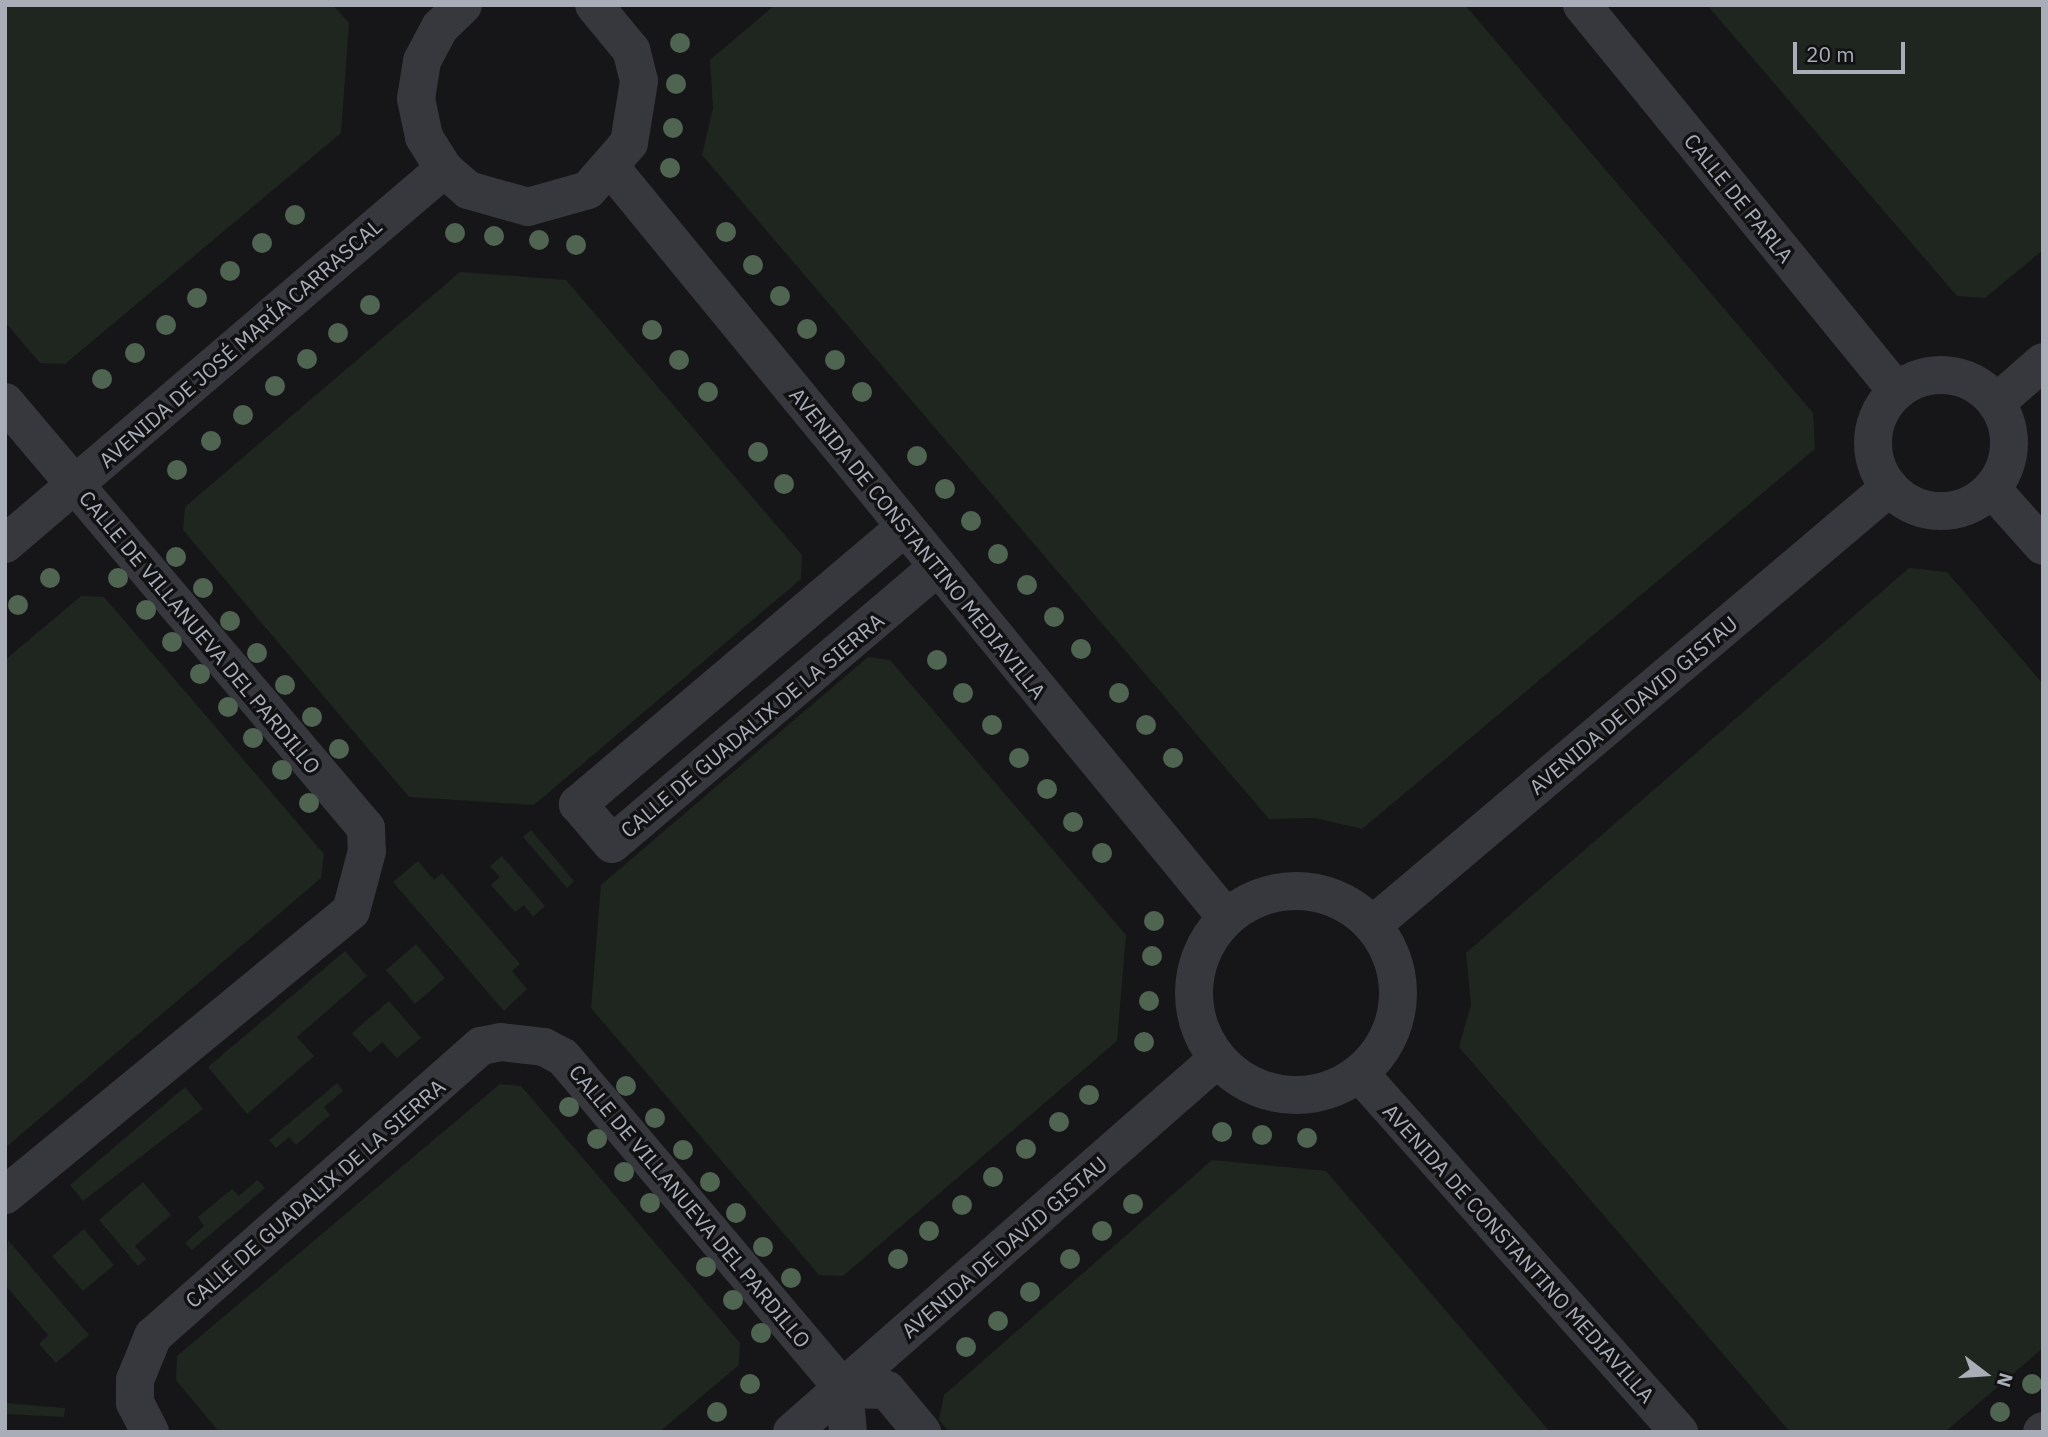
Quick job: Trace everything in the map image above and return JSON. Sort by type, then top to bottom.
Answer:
[{"type":"street","points":[[463,5],[440,27],[422,61],[416,99],[424,137],[444,169],[468,190],[528,207],[559,203],[612,169],[632,132],[639,81],[614,11]]},
{"type":"street","name":"CALLE DE PARLA","points":[[1582,5],[1897,391]]},
{"type":"street","name":"AVENIDA DE JOSÉ MARÍA CARRASCAL","points":[[5,544],[444,169]]},
{"type":"street","name":"AVENIDA DE CONSTANTINO MEDIAVILLA","points":[[612,169],[1224,916]]},
{"type":"street","points":[[1996,403],[2043,362]]},
{"type":"street","points":[[1949,375],[1967,380],[1996,403],[2009,438],[2002,474],[1992,489],[1974,503],[1928,510],[1890,488],[1874,438],[1897,391],[1921,379],[1949,375]]},
{"type":"street","name":"CALLE DE VILLANUEVA DEL PARDILLO","points":[[5,402],[366,828],[366,872],[351,911],[5,1195]]},
{"type":"street","name":"AVENIDA DE DAVID GISTAU","points":[[1376,922],[1890,488]]},
{"type":"street","points":[[1992,489],[2043,546]]},
{"type":"street","name":"CALLE DE GUADALIX DE LA SIERRA","points":[[905,527],[578,804],[612,844],[938,567]]},
{"type":"street","points":[[1316,891],[1376,922],[1397,976],[1396,1016],[1380,1052],[1360,1074],[1315,1094],[1278,1096],[1239,1084],[1215,1061],[1198,1019],[1197,982],[1208,939],[1224,916],[1275,894],[1316,891]]},
{"type":"street","name":"CALLE DE VILLANUEVA DEL PARDILLO","points":[[523,1042],[563,1057],[844,1388]]},
{"type":"street","name":"CALLE DE GUADALIX DE LA SIERRA","points":[[150,1432],[135,1403],[135,1380],[153,1336],[481,1046],[523,1042]]},
{"type":"street","name":"AVENIDA DE DAVID GISTAU","points":[[792,1432],[1215,1061]]},
{"type":"street","name":"AVENIDA DE CONSTANTINO MEDIAVILLA","points":[[1360,1074],[1679,1432]]},
{"type":"street","points":[[848,1432],[844,1388],[887,1390],[922,1432]]},
{"type":"shaded area","points":[[5,5],[333,5],[349,23],[341,133],[65,364],[40,363],[5,322]]},
{"type":"shaded area","points":[[775,5],[1465,5],[1813,413],[1815,449],[1362,829],[1315,818],[1269,819],[702,155],[713,108],[710,60]]},
{"type":"shaded area","points":[[1707,5],[2043,5],[2043,250],[1985,298],[1957,296]]},
{"type":"shaded area","points":[[460,272],[566,280],[802,555],[801,579],[534,805],[409,797],[183,530],[185,507]]},
{"type":"shaded area","points":[[1909,568],[1947,572],[2043,684],[2043,1348],[1945,1432],[1790,1432],[1459,1047],[1471,1005],[1466,953]]},
{"type":"shaded area","points":[[81,596],[104,597],[324,854],[321,878],[5,1148],[5,660]]},
{"type":"shaded area","points":[[868,657],[890,660],[1126,935],[1117,1041],[843,1276],[819,1275],[591,1008],[601,885]]},
{"type":"shaded area","points":[[531,830],[574,881],[567,888],[523,837]]},
{"type":"shaded area","points":[[502,856],[545,906],[533,917],[524,905],[515,912],[491,885],[500,877],[490,866]]},
{"type":"shaded area","points":[[418,861],[434,880],[442,873],[520,964],[512,971],[527,989],[504,1011],[393,882]]},
{"type":"shaded area","points":[[416,944],[445,978],[415,1004],[386,970]]},
{"type":"shaded area","points":[[345,951],[367,976],[297,1037],[314,1056],[247,1114],[208,1067]]},
{"type":"shaded area","points":[[389,1001],[421,1038],[397,1058],[382,1042],[370,1053],[352,1033]]},
{"type":"shaded area","points":[[337,1083],[343,1091],[324,1107],[330,1115],[296,1145],[289,1137],[276,1148],[269,1140]]},
{"type":"shaded area","points":[[500,1084],[521,1086],[600,1178],[740,1343],[739,1365],[659,1432],[219,1432],[176,1380],[177,1356]]},
{"type":"shaded area","points":[[185,1087],[203,1109],[83,1201],[70,1185]]},
{"type":"shaded area","points":[[1212,1160],[1326,1171],[1550,1432],[949,1432],[939,1420],[944,1395]]},
{"type":"shaded area","points":[[257,1180],[265,1188],[192,1250],[185,1243],[204,1226],[198,1217],[232,1189],[239,1196]]},
{"type":"shaded area","points":[[143,1182],[171,1215],[135,1246],[146,1259],[138,1266],[99,1220]]},
{"type":"shaded area","points":[[84,1229],[114,1265],[83,1291],[52,1256]]},
{"type":"shaded area","points":[[8,1240],[89,1335],[56,1363],[39,1344],[48,1335],[5,1285]]},
{"type":"shaded area","points":[[5,1403],[65,1408],[64,1417],[5,1414]]}]
